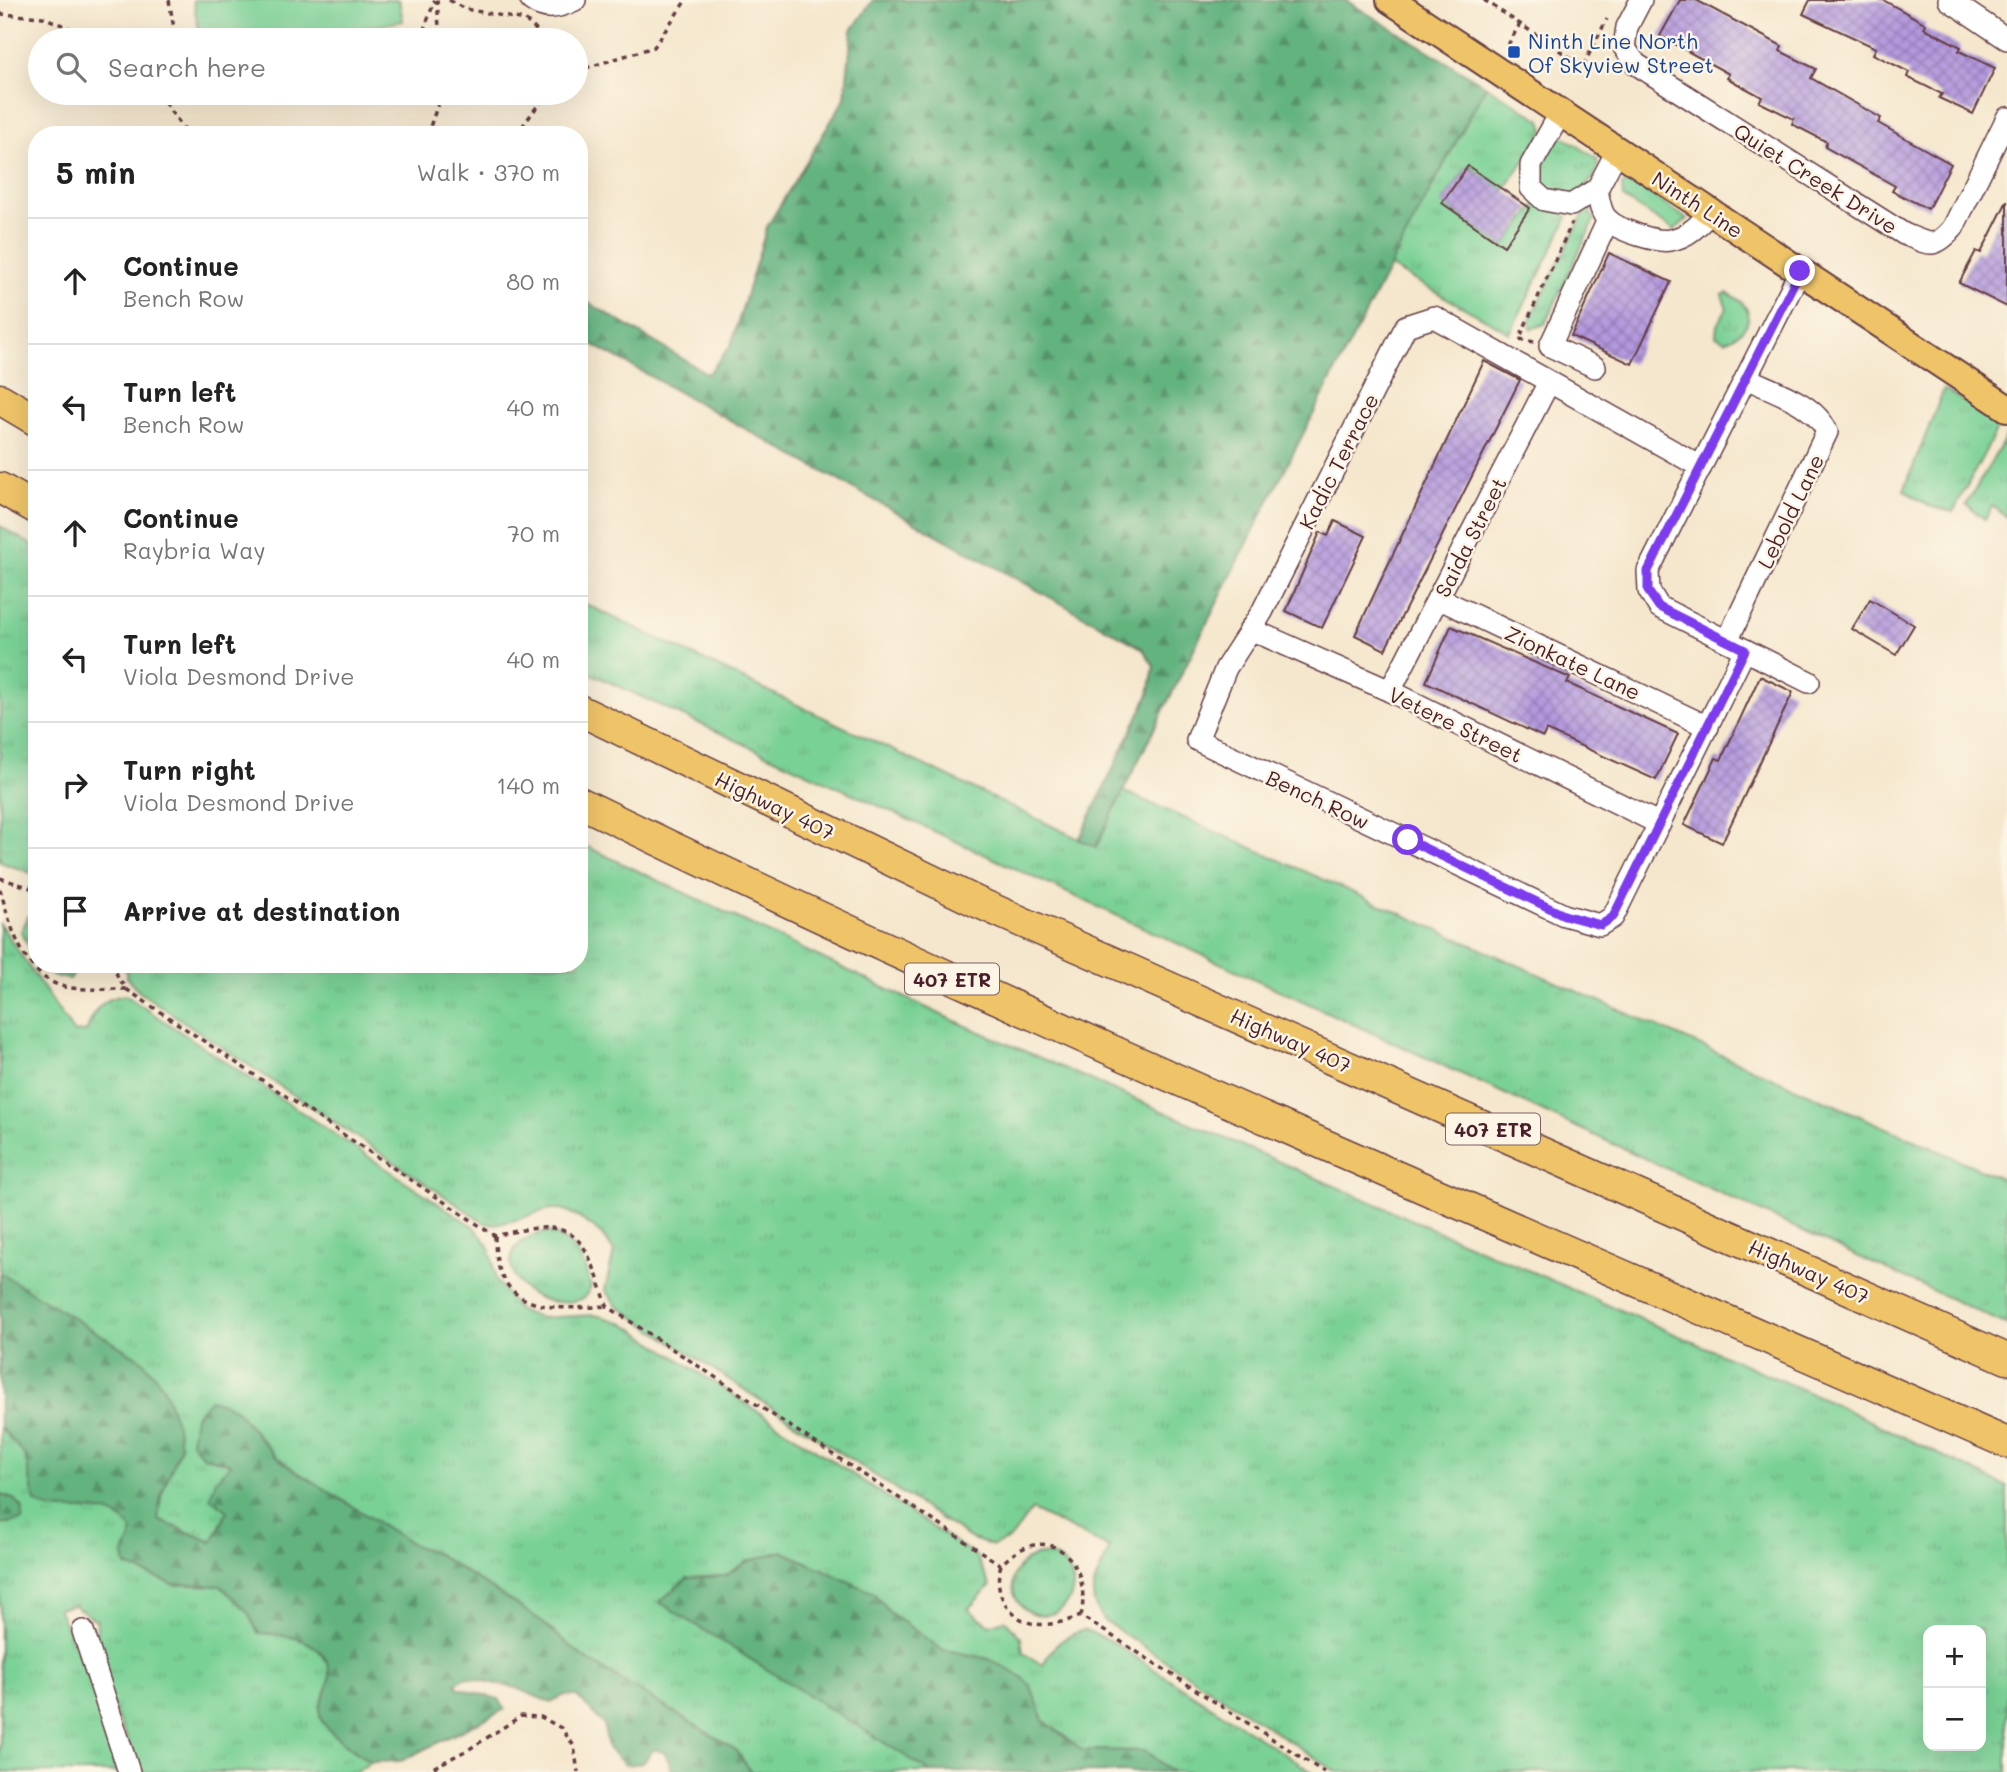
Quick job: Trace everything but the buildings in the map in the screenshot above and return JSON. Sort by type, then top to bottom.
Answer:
[{"type":"highway","points":[[0,399],[28,416]]},
{"type":"highway","points":[[0,488],[28,504]]},
{"type":"highway","name":"Highway 407","points":[[588,714],[977,902],[2007,1359]]},
{"type":"highway","name":"407 ETR","points":[[588,806],[782,901],[1035,1017],[2007,1443]]},
{"type":"main road","name":"Ninth Line","points":[[1390,0],[2007,408]]},
{"type":"street","points":[[531,0],[541,8],[560,7],[575,0]]},
{"type":"street","name":"Quiet Creek Drive","points":[[1641,0],[1627,27],[1624,47],[1636,64],[1904,234],[1931,245],[1941,241],[1953,228],[2007,118]]},
{"type":"street","points":[[1949,0],[2007,39]]},
{"type":"street","points":[[1560,114],[1531,165],[1531,188],[1544,200],[1571,205],[1597,189],[1618,151]]},
{"type":"street","points":[[1597,189],[1600,205],[1608,220],[1647,238],[1669,241],[1693,232],[1710,213]]},
{"type":"street","points":[[1595,367],[1550,346],[1608,220]]},
{"type":"street","points":[[1800,271],[1648,571],[1648,591],[1659,607],[1808,682]]},
{"type":"street","name":"Kadic Terrace","points":[[1197,740],[1226,668],[1262,612],[1406,326],[1434,317],[1701,467]]},
{"type":"street","name":"Lebold Lane","points":[[1736,645],[1827,432],[1823,421],[1807,408],[1746,378]]},
{"type":"street","name":"Saida Street","points":[[1390,691],[1549,382]]},
{"type":"street","name":"Zionkate Lane","points":[[1438,598],[1708,727]]},
{"type":"street","name":"Vetere Street","points":[[1250,629],[1390,691],[1660,824]]},
{"type":"street","name":"Bench Row","points":[[1197,740],[1564,915],[1601,925],[1613,917],[1708,727],[1736,645]]},
{"type":"street","points":[[83,1631],[129,1772]]},
{"type":"path","points":[[169,0],[174,28]]},
{"type":"path","points":[[425,28],[436,0]]},
{"type":"path","points":[[436,0],[439,28]]},
{"type":"path","points":[[449,0],[466,9],[525,20],[534,28]]},
{"type":"path","points":[[588,67],[653,47],[686,0]]},
{"type":"path","points":[[1484,0],[1583,66],[1607,19]]},
{"type":"path","points":[[0,14],[43,17],[69,28]]},
{"type":"path","points":[[1508,45],[1520,24]]},
{"type":"path","points":[[167,105],[182,126]]},
{"type":"path","points":[[430,126],[438,105]]},
{"type":"path","points":[[523,126],[538,105]]},
{"type":"path","points":[[1519,339],[1574,218],[1571,205]]},
{"type":"path","points":[[0,878],[28,887]]},
{"type":"path","points":[[0,889],[19,948],[28,958]]},
{"type":"path","points":[[41,973],[48,981],[70,988],[126,989]]},
{"type":"path","points":[[116,973],[126,989],[495,1236],[503,1280],[514,1294],[536,1306],[572,1309],[607,1306],[1001,1565]]},
{"type":"path","points":[[495,1236],[536,1226],[560,1227],[581,1242],[597,1275],[607,1306]]},
{"type":"path","points":[[1049,1545],[1066,1551],[1078,1566],[1083,1584],[1081,1616],[1062,1622],[1035,1624],[1016,1614],[1001,1600],[998,1586],[1001,1565],[1013,1552],[1031,1546],[1049,1545]]},
{"type":"path","points":[[1081,1616],[1324,1772]]},
{"type":"path","points":[[425,1772],[471,1748],[521,1716],[541,1717],[561,1728],[574,1746],[578,1772]]},
{"type":"green space","points":[[193,0],[399,0],[403,21],[366,28],[199,28]]},
{"type":"green space","points":[[873,0],[1345,0],[1486,86],[1287,465],[1096,847],[1079,840],[1149,694],[1154,666],[1142,648],[588,342],[588,302],[708,374],[731,345],[767,227],[845,98],[852,30]]},
{"type":"green space","points":[[1486,86],[1541,120],[1544,130],[1504,191],[1468,166],[1442,203],[1504,246],[1538,202],[1565,213],[1568,217],[1510,333],[1389,266]]},
{"type":"green space","points":[[1560,134],[1597,159],[1597,169],[1578,195],[1559,198],[1542,185],[1541,171],[1545,158]]},
{"type":"green space","points":[[1631,181],[1687,219],[1674,230],[1623,198],[1622,185]]},
{"type":"green space","points":[[1592,197],[1590,215],[1595,218],[1545,324],[1531,329],[1529,321]]},
{"type":"green space","points":[[1727,293],[1744,305],[1748,318],[1741,331],[1725,341],[1716,336],[1717,325],[1727,308],[1722,295]]},
{"type":"green space","points":[[1944,389],[1996,422],[1996,431],[1953,512],[1929,506],[1904,490]]},
{"type":"green space","points":[[2007,435],[2007,517],[1992,506],[1985,519],[1966,505]]},
{"type":"green space","points":[[0,526],[28,543],[28,872],[0,862]]},
{"type":"green space","points":[[588,605],[1096,847],[1123,791],[2007,1181],[2007,1325],[588,672]]},
{"type":"green space","points":[[588,847],[946,1017],[1824,1399],[2007,1487],[2007,1772],[1337,1772],[1103,1620],[1097,1610],[1093,1592],[1097,1575],[1110,1548],[1032,1510],[1010,1539],[993,1546],[972,1539],[617,1306],[605,1290],[614,1252],[605,1238],[589,1224],[567,1211],[556,1209],[507,1222],[485,1223],[138,991],[126,973],[588,973]]},
{"type":"green space","points":[[28,917],[28,945],[21,932]]},
{"type":"green space","points":[[0,924],[28,965],[28,973],[33,973],[74,1033],[87,1031],[92,1017],[104,1002],[125,995],[474,1227],[490,1248],[496,1280],[518,1310],[540,1318],[595,1315],[624,1323],[976,1556],[990,1586],[968,1609],[989,1625],[1005,1620],[1021,1638],[1023,1653],[1043,1665],[1055,1647],[1077,1632],[1084,1630],[1109,1640],[1312,1772],[1172,1772],[1145,1751],[1082,1750],[1043,1720],[1031,1686],[989,1659],[941,1649],[889,1612],[874,1593],[746,1562],[725,1576],[688,1578],[931,1772],[751,1772],[736,1750],[583,1657],[537,1618],[437,1554],[414,1545],[294,1470],[274,1455],[237,1411],[226,1404],[210,1400],[195,1416],[203,1456],[231,1464],[216,1480],[228,1511],[212,1542],[157,1520],[161,1496],[180,1447],[143,1361],[0,1273]]},
{"type":"green space","points":[[50,973],[74,973],[70,979]]},
{"type":"green space","points":[[549,1232],[566,1241],[581,1260],[591,1287],[584,1298],[561,1302],[541,1299],[526,1290],[515,1277],[511,1263],[515,1250],[527,1239]]},
{"type":"green space","points":[[0,1273],[143,1361],[163,1386],[177,1426],[180,1447],[161,1496],[158,1520],[212,1542],[228,1511],[210,1498],[216,1480],[231,1464],[203,1456],[191,1442],[195,1416],[210,1399],[226,1404],[237,1411],[274,1455],[294,1470],[414,1545],[437,1554],[537,1618],[583,1657],[736,1750],[751,1772],[673,1772],[665,1753],[654,1749],[643,1763],[625,1765],[608,1748],[604,1725],[577,1696],[565,1695],[551,1703],[516,1688],[466,1677],[456,1683],[459,1688],[499,1699],[505,1709],[401,1761],[370,1762],[335,1736],[321,1719],[320,1708],[330,1677],[328,1664],[314,1647],[293,1637],[258,1633],[248,1612],[221,1586],[172,1584],[126,1566],[124,1554],[133,1532],[123,1520],[99,1511],[58,1510],[35,1502],[25,1455],[0,1427]]},
{"type":"green space","points":[[0,1427],[25,1455],[35,1501],[58,1509],[99,1511],[124,1520],[134,1532],[124,1554],[172,1584],[221,1586],[248,1612],[258,1633],[293,1637],[304,1641],[322,1654],[328,1664],[330,1677],[320,1708],[321,1719],[336,1736],[370,1762],[357,1772],[142,1772],[117,1717],[104,1680],[99,1661],[97,1621],[74,1605],[58,1608],[94,1690],[117,1772],[0,1772],[0,1524],[22,1520],[15,1500],[0,1494]]},
{"type":"green space","points":[[0,1494],[15,1500],[23,1508],[22,1520],[0,1524]]},
{"type":"green space","points":[[782,1551],[874,1593],[889,1612],[941,1649],[989,1659],[1022,1677],[1031,1686],[1043,1720],[1082,1750],[1145,1751],[1172,1772],[931,1772],[659,1602],[688,1578],[725,1576],[746,1562]]},
{"type":"green space","points":[[1037,1555],[1049,1555],[1068,1568],[1073,1585],[1071,1597],[1060,1610],[1049,1615],[1037,1615],[1018,1602],[1013,1591],[1013,1579],[1026,1560]]},
{"type":"place","name":"Ninth Line North Of Skyview Street","points":[[1514,52]]},
{"type":"route","points":[[1408,840],[1564,915],[1601,925],[1613,917],[1745,650],[1659,607],[1648,591],[1648,571],[1800,271]]}]
